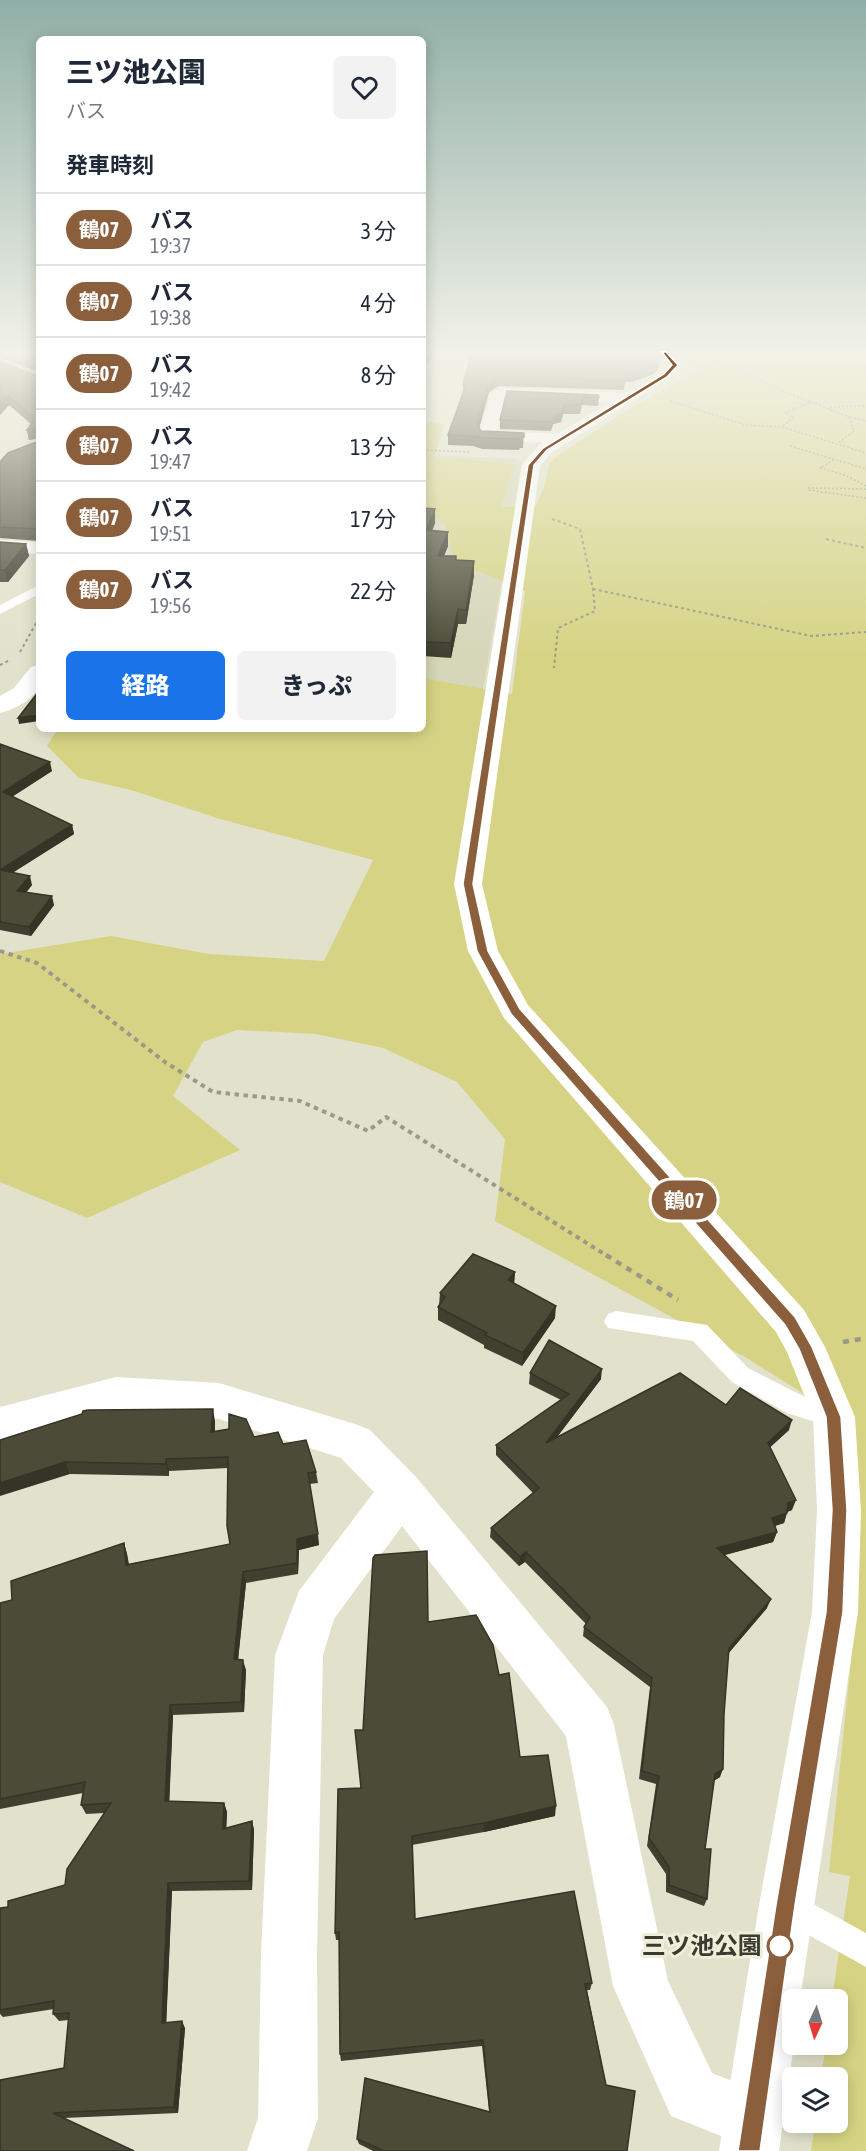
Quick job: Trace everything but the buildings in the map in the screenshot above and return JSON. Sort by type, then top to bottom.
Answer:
[{"type":"street","points":[[0,1425],[116,1395],[219,1401],[355,1443],[401,1491],[589,1725],[641,1986],[692,2095],[751,2135],[786,1905],[835,1612],[839,1510],[834,1417],[805,1347],[790,1321],[515,1011],[483,951],[468,884],[531,465],[541,453]]},
{"type":"street","points":[[0,546],[36,548]]},
{"type":"street","points":[[0,706],[22,693],[36,676]]},
{"type":"street","points":[[277,2151],[288,2118],[289,1954],[299,1655],[315,1607],[401,1491]]},
{"type":"lane","points":[[0,610],[36,591]]},
{"type":"lane","points":[[616,1321],[699,1332],[740,1375],[796,1405],[834,1417]]},
{"type":"lane","points":[[786,1905],[866,1951]]},
{"type":"path","points":[[813,453],[866,470]]},
{"type":"path","points":[[834,460],[819,468],[845,476],[866,487]]},
{"type":"path","points":[[866,487],[808,488],[809,490],[866,498]]},
{"type":"path","points":[[525,510],[580,529],[593,589],[595,612],[558,628],[554,668]]},
{"type":"path","points":[[826,538],[866,548]]},
{"type":"path","points":[[593,589],[811,636],[866,632]]},
{"type":"path","points":[[0,665],[18,655],[36,623]]},
{"type":"path","points":[[0,951],[38,963],[165,1062],[213,1092],[300,1101],[368,1131],[386,1117],[697,1312],[699,1332]]},
{"type":"shaded area","points":[[426,453],[435,453],[433,460],[463,459],[514,464],[501,507],[535,507],[545,485],[549,464],[561,453],[866,453],[866,2151],[811,2151],[814,2133],[848,2133],[848,2067],[823,2067],[824,2055],[848,2055],[848,1989],[833,1989],[850,1876],[829,1872],[856,1613],[849,1422],[745,1357],[495,1221],[505,1139],[457,1082],[383,1048],[316,1034],[237,1030],[203,1042],[173,1096],[240,1150],[87,1218],[0,1182],[0,954],[111,936],[209,954],[324,961],[373,860],[220,819],[131,790],[79,778],[47,746],[55,733],[426,732],[426,679],[512,694],[525,591],[483,573],[456,566],[444,523],[426,512]]},
{"type":"shaded area","points":[[426,454],[516,459],[522,462],[483,690],[426,687]]},
{"type":"bus line","name":"鶴07","points":[[541,453],[531,465],[487,772],[468,884],[483,951],[515,1011],[790,1321],[805,1347],[834,1417],[839,1510],[835,1612],[786,1905],[749,2151]]},
{"type":"place","name":"三ツ池公園","points":[[780,1946]]}]
